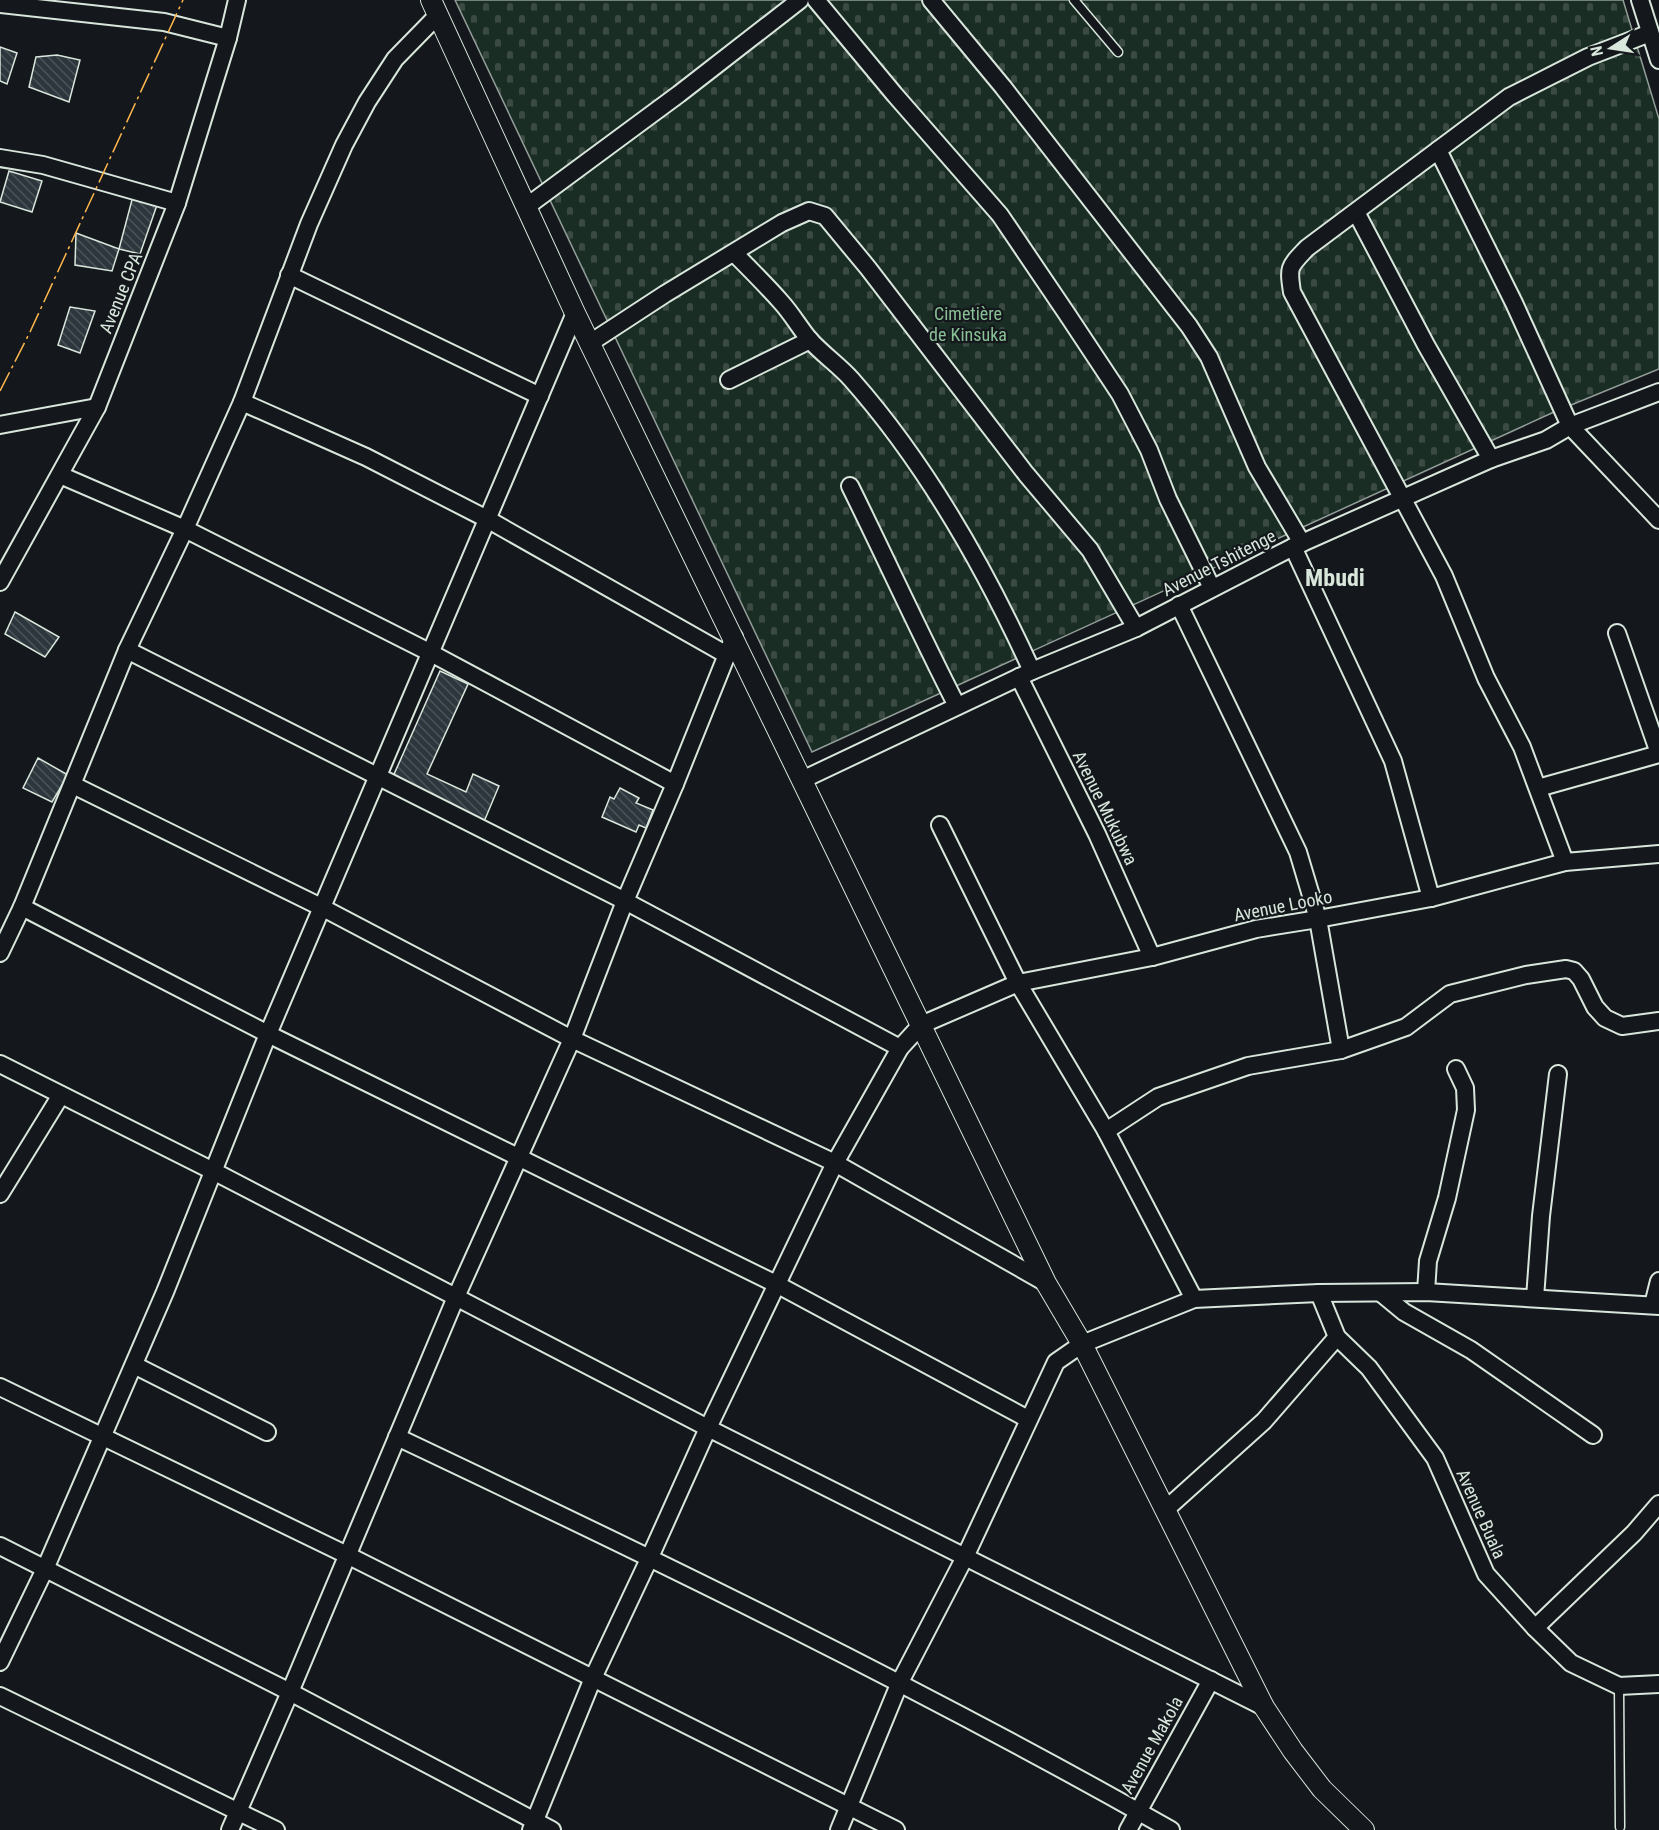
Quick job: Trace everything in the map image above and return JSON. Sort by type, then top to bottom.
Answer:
[{"type":"street","name":"Avenue CPA","points":[[0,582],[97,407],[177,203],[228,38],[237,0]]},
{"type":"street","points":[[526,207],[679,94],[800,0]]},
{"type":"street","points":[[816,0],[1000,215],[1067,314],[1120,394],[1149,450],[1168,499],[1212,588]]},
{"type":"street","points":[[931,0],[1003,87],[1189,326],[1209,357],[1257,467],[1297,545],[1393,762],[1431,898]]},
{"type":"street","points":[[1640,0],[1659,60]]},
{"type":"street","points":[[0,4],[164,22],[228,38]]},
{"type":"street","points":[[0,953],[22,907],[127,650],[242,402],[309,224],[340,155],[367,102],[395,59],[434,8],[730,646],[802,780],[1046,1283],[1082,1344],[1264,1707],[1322,1789],[1364,1830]]},
{"type":"street","points":[[1565,862],[1522,747],[1486,678],[1444,576],[1292,292],[1289,272],[1293,263],[1307,248],[1509,97],[1588,57],[1650,33]]},
{"type":"street","points":[[1438,150],[1514,303],[1570,426],[1659,519]]},
{"type":"street","points":[[0,158],[43,165],[177,203]]},
{"type":"street","points":[[590,343],[782,224],[810,211],[825,216],[875,277],[1026,474],[1090,550],[1136,628]]},
{"type":"street","points":[[1356,212],[1426,345],[1491,459]]},
{"type":"street","name":"Avenue Mukubwa","points":[[734,253],[783,304],[810,340],[851,379],[901,442],[947,510],[977,560],[1004,609],[1026,674],[1152,957]]},
{"type":"street","points":[[289,275],[540,396]]},
{"type":"street","points":[[0,1662],[45,1569],[134,1365],[215,1172],[268,1034],[575,313]]},
{"type":"street","points":[[729,380],[810,340]]},
{"type":"street","name":"Avenue Tshitenge","points":[[802,780],[1026,674],[1136,628],[1297,545],[1491,459],[1546,440],[1570,426],[1659,392]]},
{"type":"street","points":[[242,402],[366,457],[730,646]]},
{"type":"street","points":[[0,425],[97,407]]},
{"type":"street","points":[[60,475],[185,529],[429,652],[675,784]]},
{"type":"street","points":[[849,486],[915,625],[957,706]]},
{"type":"street","points":[[1179,605],[1298,852],[1318,919],[1341,1050]]},
{"type":"street","points":[[1538,788],[1659,753],[1617,633]]},
{"type":"street","points":[[230,1830],[456,1297],[572,1040],[625,902],[730,646]]},
{"type":"street","points":[[127,650],[625,902],[900,1048]]},
{"type":"street","points":[[73,785],[323,908],[572,1040],[835,1162],[1046,1283]]},
{"type":"street","points":[[940,825],[1018,983],[1106,1131],[1194,1299]]},
{"type":"street","name":"Avenue Looko","points":[[921,1025],[1018,983],[1152,957],[1256,929],[1431,898],[1565,862],[1659,854]]},
{"type":"street","points":[[22,907],[268,1034],[520,1156],[778,1285],[1028,1419]]},
{"type":"street","points":[[1106,1131],[1158,1097],[1248,1066],[1341,1050],[1406,1028],[1450,994],[1526,975],[1566,969],[1574,971],[1581,979],[1595,1007],[1605,1018],[1622,1026],[1659,1021]]},
{"type":"street","points":[[533,1826],[593,1678],[708,1428],[835,1162],[900,1048],[921,1025]]},
{"type":"street","points":[[0,1064],[215,1172],[708,1428],[1264,1707]]},
{"type":"street","points":[[1426,1292],[1428,1261],[1447,1198],[1466,1110],[1465,1088],[1456,1069]]},
{"type":"street","points":[[1534,1298],[1540,1216],[1558,1074]]},
{"type":"street","points":[[0,1194],[61,1095]]},
{"type":"street","points":[[839,1830],[900,1682],[965,1557],[1056,1362],[1082,1344],[1194,1299],[1318,1293],[1426,1292],[1656,1306],[1659,1281]]},
{"type":"street","name":"Avenue Buala","points":[[1318,1293],[1337,1337],[1369,1368],[1436,1458],[1486,1574],[1570,1663],[1619,1686],[1659,1684]]},
{"type":"street","points":[[1382,1293],[1404,1312],[1471,1350],[1593,1436]]},
{"type":"street","points":[[1165,1510],[1264,1421],[1337,1337]]},
{"type":"street","points":[[134,1365],[267,1432]]},
{"type":"street","points":[[0,1387],[347,1555],[896,1830]]},
{"type":"street","points":[[397,1437],[650,1557],[900,1682],[1171,1830]]},
{"type":"street","points":[[1535,1628],[1634,1533],[1659,1504]]},
{"type":"street","points":[[0,1546],[290,1692],[533,1826],[552,1830]]},
{"type":"street","name":"Avenue Makola","points":[[1128,1830],[1211,1680]]},
{"type":"street","points":[[0,1696],[276,1830]]},
{"type":"lane","points":[[1074,0],[1118,52]]},
{"type":"lane","points":[[1619,1686],[1620,1827]]},
{"type":"green space","name":"Cimetière de Kinsuka","points":[[455,0],[1623,0],[1659,119],[1659,369],[1554,412],[812,752]]},
{"type":"building","points":[[0,47],[17,53],[7,84],[0,81]]},
{"type":"building","points":[[57,55],[80,60],[69,102],[29,87],[36,57]]},
{"type":"building","points":[[9,171],[42,181],[32,212],[0,202]]},
{"type":"building","points":[[133,196],[157,205],[140,254],[119,249]]},
{"type":"building","points":[[76,233],[119,249],[112,271],[75,265]]},
{"type":"building","points":[[70,307],[95,311],[80,353],[58,345]]},
{"type":"building","points":[[15,612],[59,637],[45,657],[5,634]]},
{"type":"building","points":[[440,671],[468,684],[427,774],[466,792],[473,774],[499,786],[483,824],[391,781]]},
{"type":"building","points":[[38,758],[68,775],[52,802],[23,788]]},
{"type":"building","points":[[620,788],[639,798],[636,803],[653,810],[646,828],[639,825],[636,832],[602,817],[610,797],[614,799]]},
{"type":"power","points":[[0,391],[30,332],[183,0]]},
{"type":"district","name":"Mbudi","points":[[1335,578]]}]
